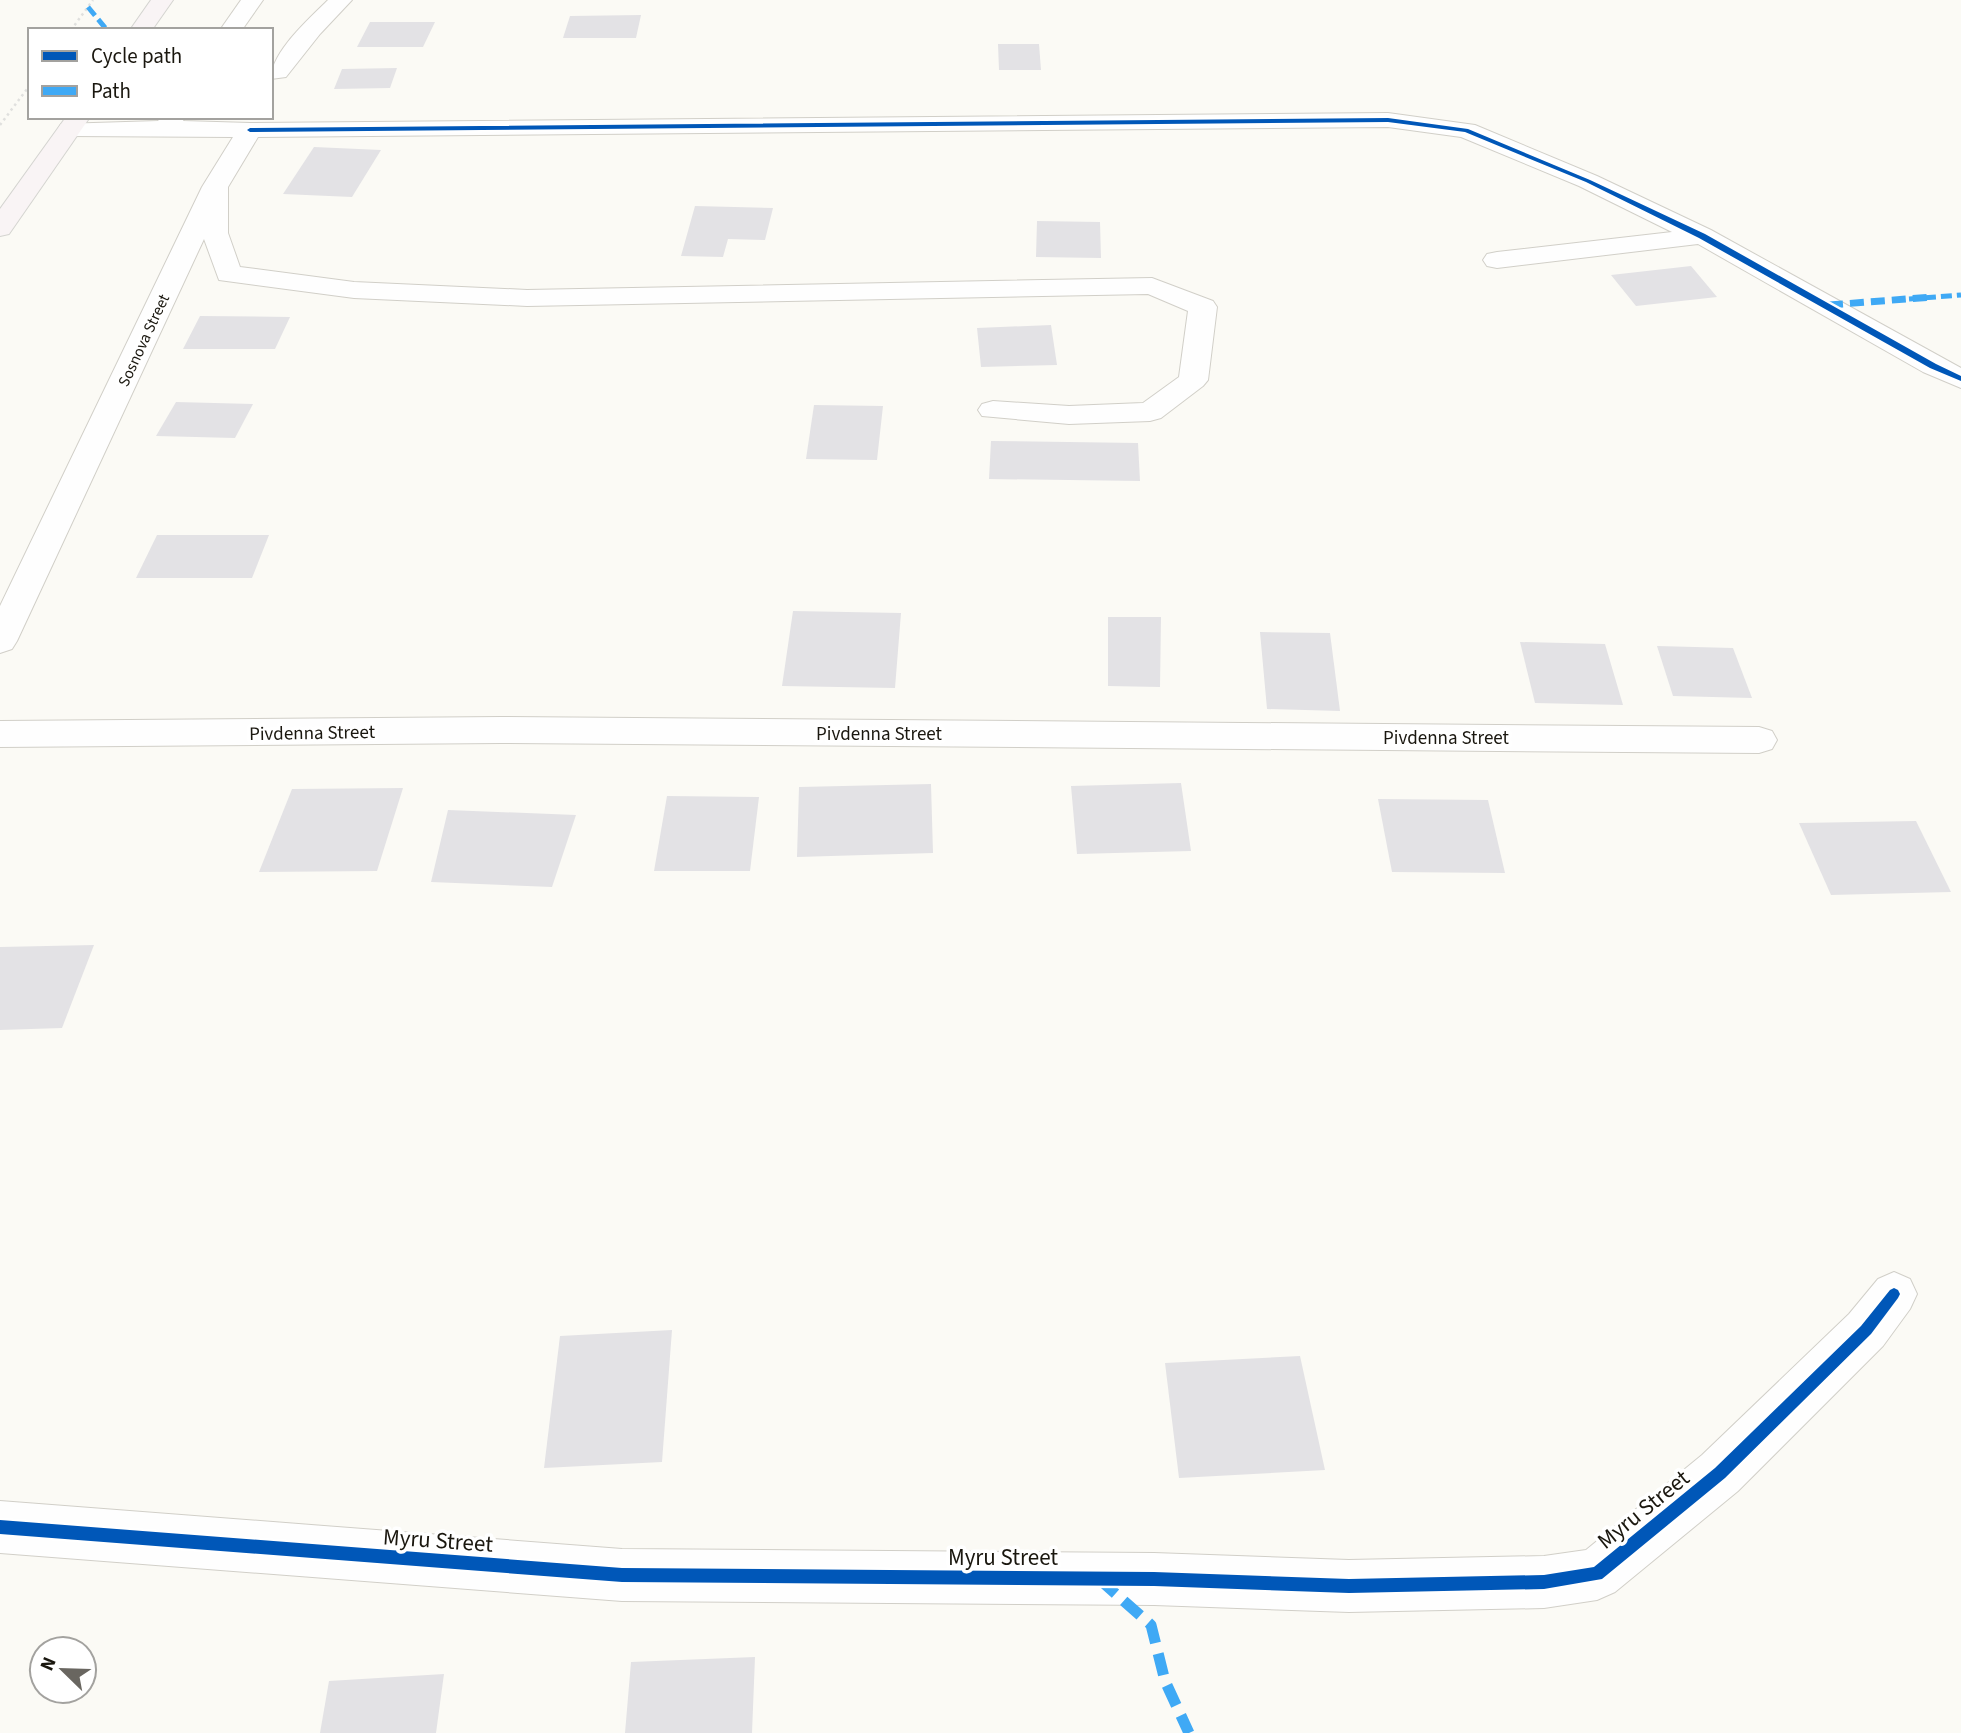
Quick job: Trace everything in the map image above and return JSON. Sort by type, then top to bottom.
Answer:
[{"type":"main road","points":[[142,28],[162,0]]},
{"type":"main road","points":[[0,228],[74,123]]},
{"type":"street","points":[[232,28],[252,0]]},
{"type":"street","points":[[273,72],[278,72],[312,29],[341,0]]},
{"type":"street","points":[[74,123],[169,123],[250,130],[1388,120],[1466,130],[1588,181],[1702,236],[1933,366],[1961,379]]},
{"type":"street","name":"Sosnova Street","points":[[0,641],[215,187],[250,130]]},
{"type":"street","points":[[215,187],[215,233],[229,274],[354,290],[527,298],[1152,286],[1203,307],[1193,380],[1150,412],[1069,415],[993,410]]},
{"type":"street","points":[[1497,260],[1702,236]]},
{"type":"street","name":"Pivdenna Street","points":[[0,734],[515,730],[1759,740]]},
{"type":"street","name":"Myru Street","points":[[0,1527],[622,1575],[1154,1579],[1349,1586],[1544,1581],[1597,1574],[1720,1474],[1866,1330],[1894,1294]]},
{"type":"path","points":[[72,28],[93,0]]},
{"type":"path","points":[[0,125],[28,88]]},
{"type":"building","points":[[641,15],[636,38],[563,38],[570,16]]},
{"type":"building","points":[[370,22],[435,22],[423,47],[357,47]]},
{"type":"building","points":[[998,44],[1039,44],[1041,70],[999,70]]},
{"type":"building","points":[[397,68],[390,88],[334,89],[342,69]]},
{"type":"building","points":[[314,147],[381,150],[352,197],[283,194]]},
{"type":"building","points":[[695,206],[773,208],[765,240],[728,239],[723,257],[681,256]]},
{"type":"building","points":[[1037,221],[1100,222],[1101,258],[1036,257]]},
{"type":"building","points":[[1691,266],[1717,297],[1636,306],[1611,275]]},
{"type":"building","points":[[200,316],[290,317],[275,349],[183,349]]},
{"type":"building","points":[[1051,325],[1057,365],[981,367],[977,328]]},
{"type":"building","points":[[176,402],[253,404],[235,438],[156,436]]},
{"type":"building","points":[[814,405],[883,406],[877,460],[806,459]]},
{"type":"building","points":[[991,441],[1138,443],[1140,481],[989,479]]},
{"type":"building","points":[[157,535],[269,535],[252,578],[136,578]]},
{"type":"building","points":[[793,611],[901,613],[895,688],[782,686]]},
{"type":"building","points":[[1108,617],[1161,617],[1160,687],[1108,686]]},
{"type":"building","points":[[1260,632],[1330,633],[1340,711],[1267,709]]},
{"type":"building","points":[[1520,642],[1605,644],[1623,705],[1535,703]]},
{"type":"building","points":[[1657,646],[1733,648],[1752,698],[1673,696]]},
{"type":"building","points":[[1181,783],[1191,851],[1077,854],[1071,786]]},
{"type":"building","points":[[931,784],[933,853],[797,857],[799,787]]},
{"type":"building","points":[[403,788],[377,871],[259,872],[292,789]]},
{"type":"building","points":[[667,796],[759,797],[750,871],[654,871]]},
{"type":"building","points":[[1378,799],[1488,800],[1505,873],[1392,872]]},
{"type":"building","points":[[448,810],[576,815],[552,887],[431,882]]},
{"type":"building","points":[[1916,821],[1951,892],[1831,895],[1799,823]]},
{"type":"building","points":[[94,945],[62,1028],[0,1030],[0,947]]},
{"type":"building","points":[[672,1330],[662,1462],[544,1468],[560,1336]]},
{"type":"building","points":[[1300,1356],[1325,1470],[1179,1478],[1165,1363]]},
{"type":"building","points":[[755,1657],[752,1733],[625,1733],[631,1662]]},
{"type":"building","points":[[444,1674],[436,1733],[320,1733],[329,1681]]},
{"type":"marked path","points":[[88,7],[105,28]]},
{"type":"marked path","points":[[1829,305],[1961,295]]},
{"type":"marked path","points":[[1099,1579],[1151,1625],[1165,1681],[1189,1733]]},
{"type":"cycle path","points":[[250,130],[1388,120],[1466,130],[1588,181],[1702,236],[1933,366],[1961,379]]},
{"type":"cycle path","points":[[0,1527],[622,1575],[1154,1579],[1349,1586],[1544,1582],[1597,1574],[1720,1473],[1866,1330],[1894,1294]]}]
